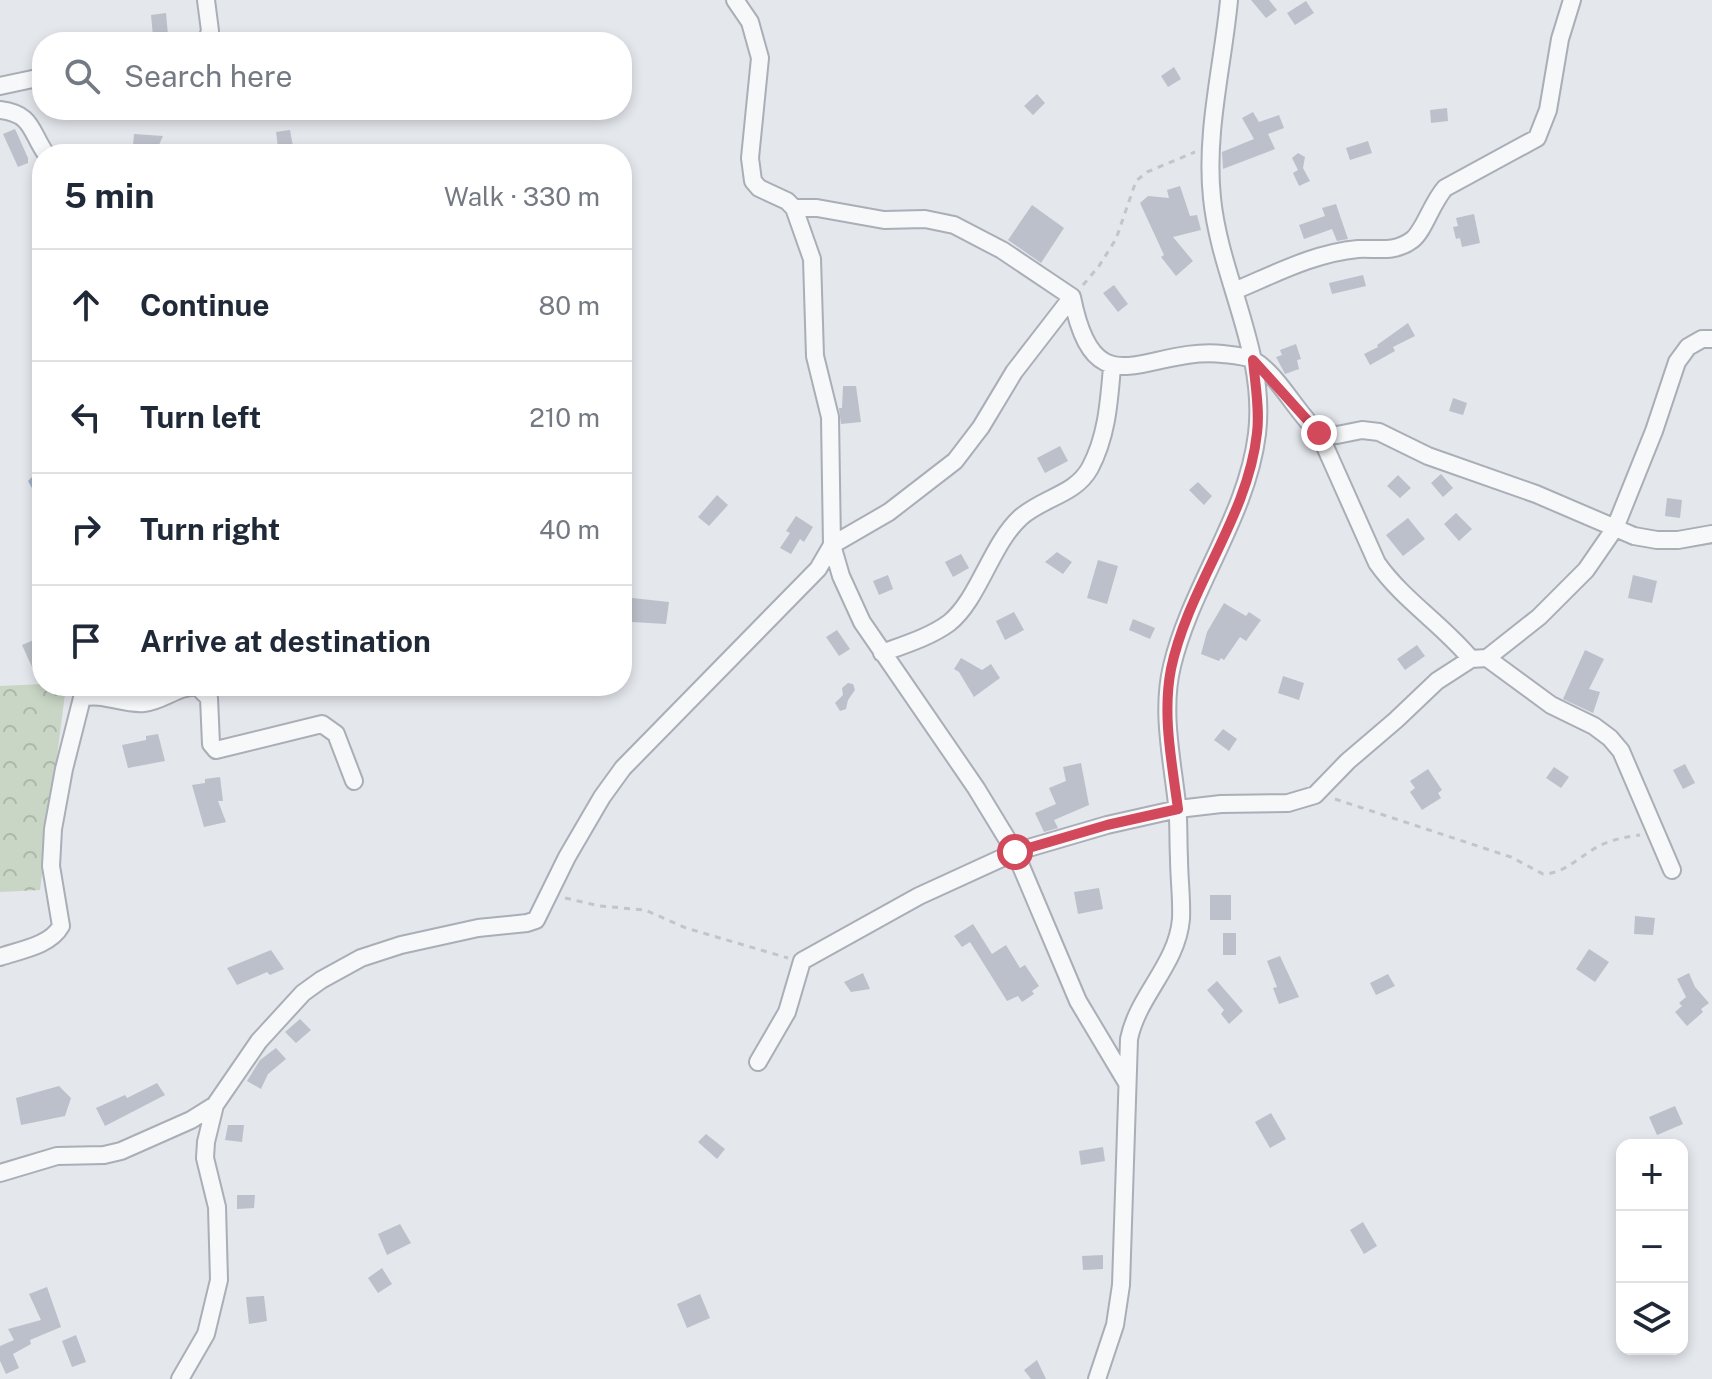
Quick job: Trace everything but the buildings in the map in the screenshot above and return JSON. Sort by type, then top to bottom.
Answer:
[{"type":"street","points":[[206,0],[210,32]]},
{"type":"street","points":[[735,0],[750,22],[760,58],[750,158],[753,181],[759,188],[787,201],[794,208],[807,241],[814,276],[815,356],[830,417],[832,545],[841,576],[862,622],[976,788],[1015,852],[1078,1001],[1127,1083]]},
{"type":"street","points":[[1097,1379],[1115,1325],[1121,1285],[1127,1083],[1132,1023],[1170,959],[1181,917],[1178,809],[1168,720],[1171,669],[1180,636],[1249,471],[1257,433],[1253,360],[1216,223],[1212,197],[1211,146],[1229,0]]},
{"type":"street","points":[[1234,291],[1310,259],[1335,252],[1383,251],[1413,240],[1421,231],[1434,200],[1445,188],[1537,138],[1548,110],[1560,39],[1572,0]]},
{"type":"street","points":[[0,86],[32,79]]},
{"type":"street","points":[[0,110],[24,117],[40,144]]},
{"type":"street","points":[[794,208],[827,209],[884,220],[940,220],[954,225],[990,243],[1072,297],[1084,339],[1094,357],[1112,367],[1129,367],[1166,358],[1210,353],[1253,360],[1319,433],[1377,563],[1389,580],[1479,659],[1610,738],[1621,751],[1672,870]]},
{"type":"street","points":[[180,1379],[206,1334],[219,1280],[217,1207],[205,1158],[208,1129],[215,1105],[265,1033],[296,1000],[321,980],[361,958],[401,945],[478,928],[536,920],[585,826],[623,768],[818,569],[832,545],[889,512],[955,461],[981,427],[1014,372],[1072,297]]},
{"type":"street","points":[[758,1062],[787,1012],[802,961],[907,903],[1015,852],[1107,825],[1178,809],[1221,804],[1288,803],[1315,795],[1437,681],[1479,659],[1539,617],[1573,584],[1615,528],[1654,431],[1677,362],[1688,347],[1702,339],[1712,339]]},
{"type":"street","points":[[882,653],[932,633],[951,621],[1007,533],[1021,517],[1082,481],[1103,436],[1112,367]]},
{"type":"street","points":[[1319,433],[1379,432],[1428,456],[1536,494],[1634,536],[1678,540],[1712,534]]},
{"type":"street","points":[[818,569],[841,576]]},
{"type":"street","points":[[0,957],[46,941],[57,934],[61,926],[51,866],[53,829],[67,754],[82,698],[98,696],[144,703],[167,696]]},
{"type":"street","points":[[207,696],[211,744],[216,750],[322,724],[336,734],[354,781]]},
{"type":"street","points":[[0,1173],[57,1156],[104,1155],[121,1151],[162,1134],[215,1105]]},
{"type":"path","points":[[1072,297],[1109,251],[1122,224],[1136,181],[1147,172],[1211,146]]},
{"type":"path","points":[[1315,795],[1343,800],[1511,857],[1543,874],[1561,870],[1603,844],[1655,830]]},
{"type":"path","points":[[549,894],[600,906],[645,910],[686,928],[802,961]]},
{"type":"green space","points":[[32,684],[32,696],[65,696],[40,890],[0,892],[0,686]]},
{"type":"route","points":[[1015,852],[1107,825],[1178,809],[1168,720],[1171,669],[1180,636],[1249,471],[1257,433],[1253,360],[1319,433]]}]
